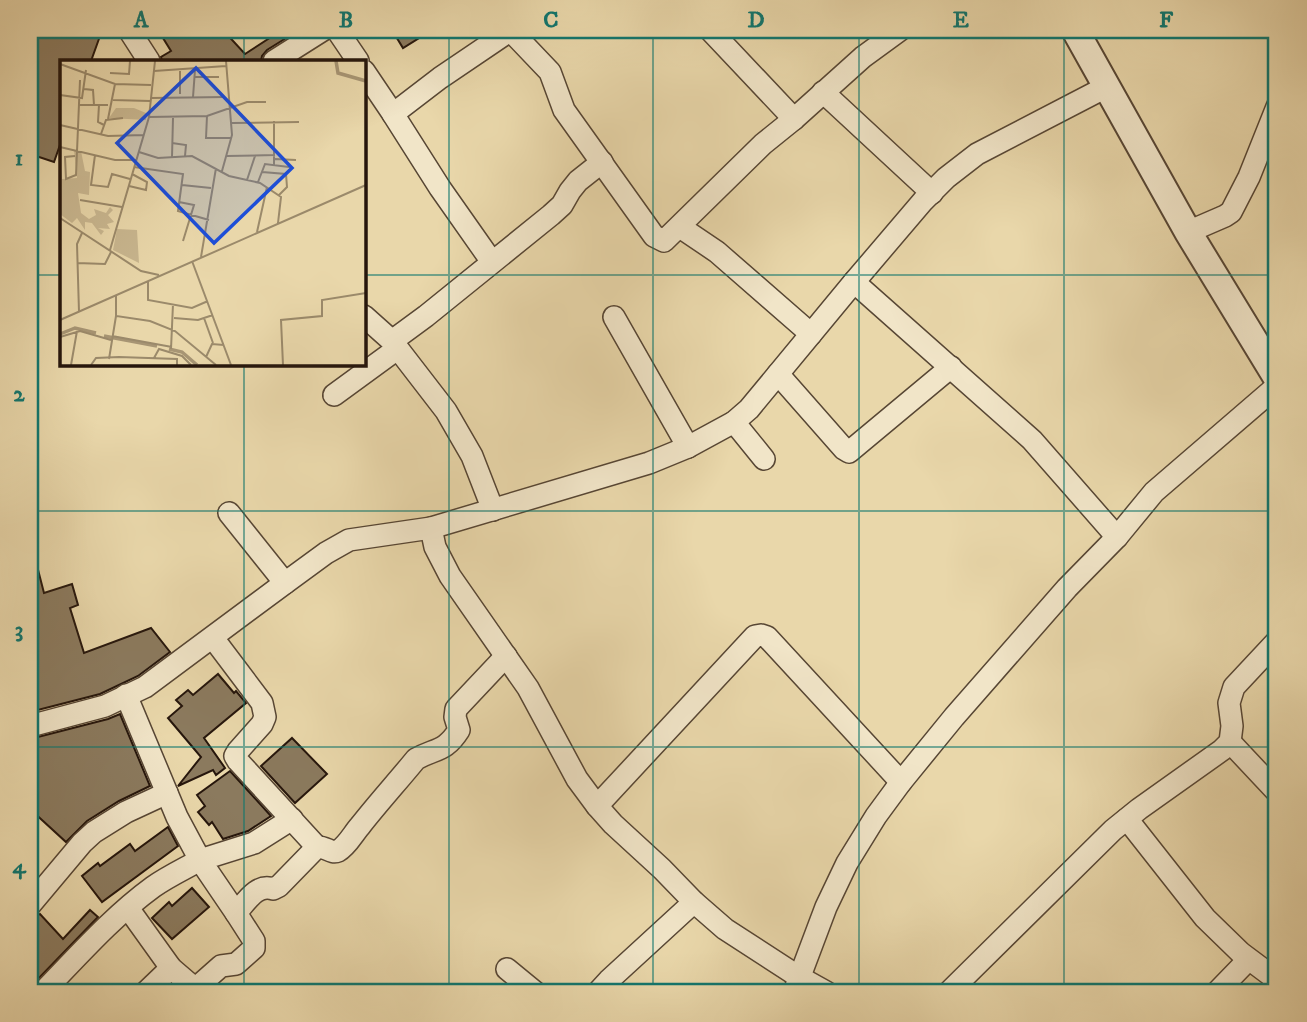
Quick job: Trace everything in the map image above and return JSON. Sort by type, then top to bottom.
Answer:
[{"type":"street","points":[[129,30],[148,60]]},
{"type":"street","points":[[276,60],[323,30]]},
{"type":"street","points":[[337,30],[357,60]]},
{"type":"street","points":[[393,114],[511,30],[550,72],[564,110],[654,236],[664,241],[763,144],[863,57],[900,30]]},
{"type":"street","points":[[710,30],[794,119]]},
{"type":"street","points":[[1075,30],[1188,232],[1277,378]]},
{"type":"street","points":[[366,74],[492,262]]},
{"type":"street","points":[[32,719],[105,706],[145,687],[326,553],[349,540],[431,528],[649,463],[688,447],[734,422],[749,409],[854,282],[946,178],[977,154],[1108,86]]},
{"type":"street","points":[[823,92],[932,192]]},
{"type":"street","points":[[1188,232],[1231,212],[1249,177],[1277,107]]},
{"type":"street","points":[[334,395],[562,205],[579,181],[602,162]]},
{"type":"street","points":[[680,227],[717,252],[811,334]]},
{"type":"street","points":[[854,282],[1032,440],[1116,537]]},
{"type":"street","points":[[614,317],[688,447]]},
{"type":"street","points":[[366,318],[395,345],[446,411],[472,456],[493,510]]},
{"type":"street","points":[[778,374],[848,452],[951,367]]},
{"type":"street","points":[[797,985],[826,907],[847,863],[901,782],[954,717],[1154,492],[1277,386]]},
{"type":"street","points":[[734,422],[764,459]]},
{"type":"street","points":[[229,513],[285,583]]},
{"type":"street","points":[[431,528],[435,547],[450,576],[528,688],[577,779],[597,806],[725,929],[797,985],[826,992]]},
{"type":"street","points":[[597,806],[755,635],[767,637],[901,782]]},
{"type":"street","points":[[213,638],[262,703],[262,724],[238,751],[238,761],[317,847]]},
{"type":"street","points":[[949,992],[1127,819],[1222,750],[1230,741],[1232,726],[1229,703],[1234,687],[1277,641]]},
{"type":"street","points":[[236,913],[259,889],[279,886],[317,847],[323,846],[332,852],[349,841],[416,759],[438,751],[454,737],[459,730],[455,717],[456,709],[506,656]]},
{"type":"street","points":[[126,695],[177,817],[200,860],[254,941],[254,948],[236,964],[221,966],[197,991],[171,968],[128,908]]},
{"type":"street","points":[[1230,741],[1277,792]]},
{"type":"street","points":[[30,905],[94,832],[126,812],[167,793]]},
{"type":"street","points":[[43,992],[103,931],[155,886],[200,860],[254,843],[292,819]]},
{"type":"street","points":[[1127,819],[1205,918],[1248,960],[1277,980]]},
{"type":"street","points":[[598,992],[694,902]]},
{"type":"street","points":[[1217,992],[1248,960]]},
{"type":"street","points":[[146,992],[171,968]]},
{"type":"street","points":[[507,969],[535,992]]},
{"type":"building","points":[[30,30],[81,30],[100,36],[91,60],[60,60],[60,145],[54,162],[30,154]]},
{"type":"building","points":[[158,30],[223,30],[245,54],[282,30],[299,30],[267,50],[261,60],[162,60],[161,57],[171,51]]},
{"type":"building","points":[[392,30],[432,30],[403,48]]},
{"type":"building","points":[[30,558],[35,558],[44,593],[72,584],[78,605],[70,608],[84,653],[151,628],[170,652],[138,676],[100,694],[30,712]]},
{"type":"building","points":[[218,674],[246,703],[204,738],[225,768],[216,775],[213,770],[178,786],[201,757],[168,718],[182,706],[176,700],[188,690],[193,695]]},
{"type":"building","points":[[120,714],[150,786],[87,821],[66,842],[30,809],[30,739]]},
{"type":"building","points":[[292,738],[327,774],[295,803],[261,766]]},
{"type":"building","points":[[230,771],[271,816],[248,831],[223,839],[212,822],[209,825],[198,812],[205,806],[197,795]]},
{"type":"building","points":[[168,827],[178,846],[102,902],[82,876],[130,844],[135,851]]},
{"type":"building","points":[[192,888],[209,907],[172,939],[152,918],[169,902],[172,906]]},
{"type":"building","points":[[90,910],[98,917],[34,983],[30,992],[30,918],[40,914],[63,939]]}]
